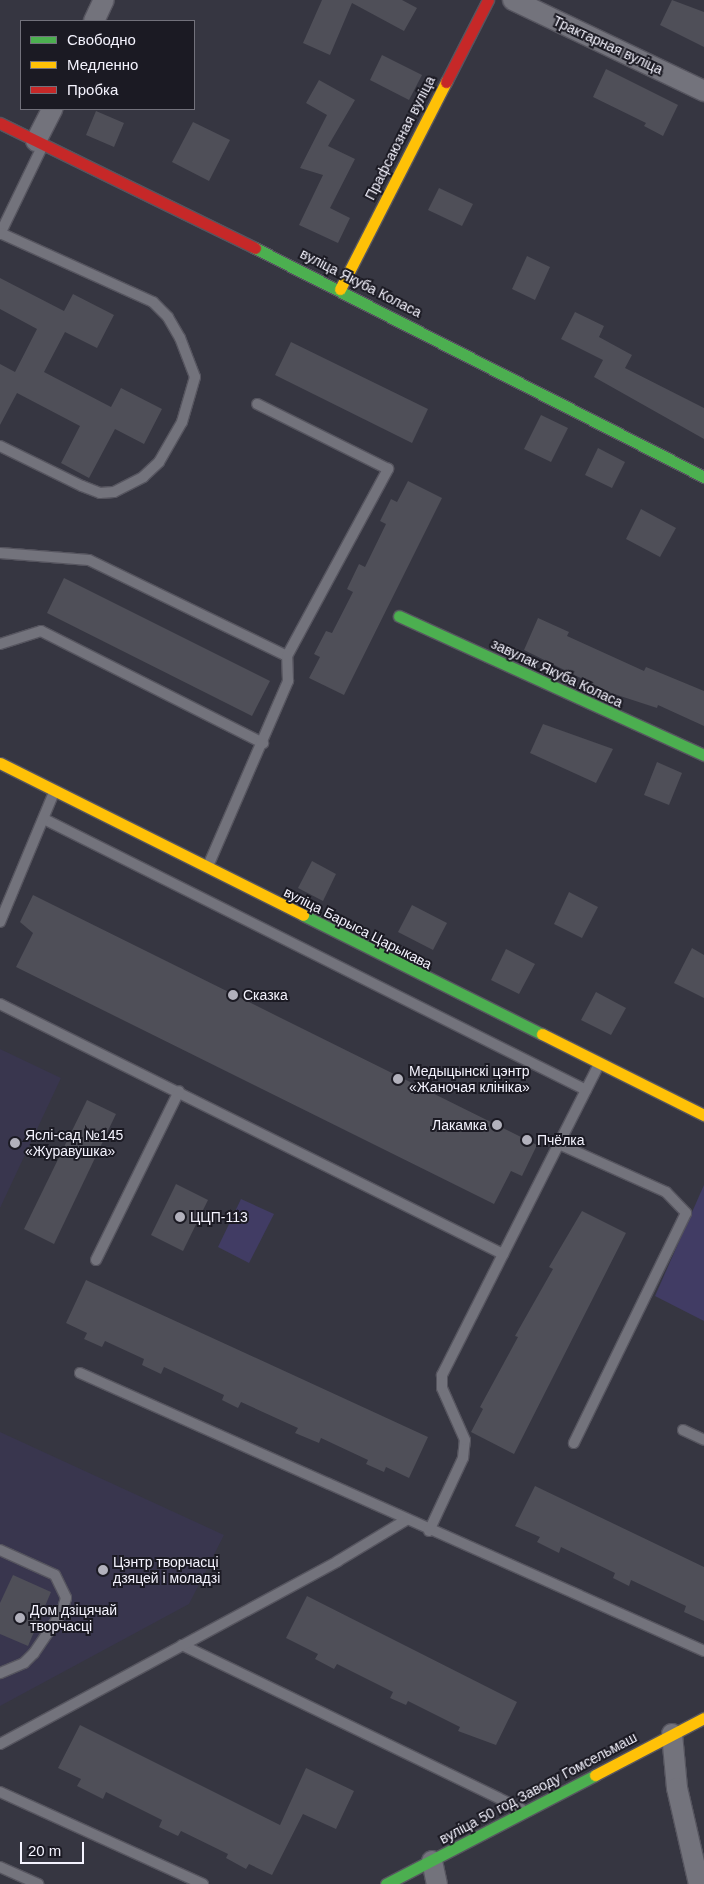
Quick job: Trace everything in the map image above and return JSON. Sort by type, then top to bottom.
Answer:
[{"type":"street","points":[[94,20],[104,0]]},
{"type":"street","name":"Прафсаюзная вуліца","points":[[340,289],[488,0]]},
{"type":"street","name":"Трактарная вуліца","points":[[512,0],[704,91]]},
{"type":"street","points":[[40,142],[52,110]]},
{"type":"street","name":"вуліца Якуба Коласа","points":[[0,123],[340,289],[704,477]]},
{"type":"street","name":"завулак Якуба Коласа","points":[[399,616],[704,755]]},
{"type":"street","name":"вуліца Барыса Царыкава","points":[[0,763],[206,869],[704,1115]]},
{"type":"street","name":"вуліца 50 год Заводу Гомсельмаш","points":[[386,1884],[528,1812],[704,1718]]},
{"type":"street","points":[[672,1734],[677,1788],[699,1884]]},
{"type":"street","points":[[432,1861],[437,1884]]},
{"type":"lane","points":[[0,446],[82,486],[100,493],[114,492],[143,477],[159,462],[182,422],[195,377],[180,338],[168,317],[153,302],[0,234],[40,142]]},
{"type":"lane","points":[[206,869],[263,743],[288,681],[288,656],[388,469],[257,404]]},
{"type":"lane","points":[[0,553],[89,560],[288,656]]},
{"type":"lane","points":[[0,644],[41,631],[263,743]]},
{"type":"lane","points":[[0,922],[54,791]]},
{"type":"lane","points":[[44,819],[586,1090]]},
{"type":"lane","points":[[0,1004],[179,1091],[504,1254]]},
{"type":"lane","points":[[429,1531],[463,1458],[466,1440],[442,1388],[442,1375],[561,1145],[599,1064]]},
{"type":"lane","points":[[96,1260],[179,1091]]},
{"type":"lane","points":[[561,1145],[666,1192],[686,1213],[574,1443]]},
{"type":"lane","points":[[80,1373],[429,1531],[704,1651]]},
{"type":"lane","points":[[683,1430],[704,1440]]},
{"type":"lane","points":[[1,1741],[182,1645],[406,1520]]},
{"type":"lane","points":[[0,1550],[55,1575],[66,1598],[62,1612],[34,1653],[24,1663],[0,1673]]},
{"type":"lane","points":[[182,1645],[528,1812]]},
{"type":"lane","points":[[0,1792],[203,1884]]},
{"type":"lane","points":[[0,1867],[38,1884]]},
{"type":"shaded area","name":"Яслі-сад №145 «Журавушка»","points":[[0,1049],[61,1078],[0,1208]]},
{"type":"shaded area","points":[[704,1185],[704,1321],[655,1296]]},
{"type":"shaded area","points":[[241,1199],[274,1214],[249,1263],[218,1247]]},
{"type":"shaded area","name":"Цэнтр творчасці дзяцей і моладзі","points":[[0,1432],[224,1535],[189,1604],[0,1706]]},
{"type":"building","points":[[322,0],[402,0],[417,8],[404,31],[352,3],[330,55],[303,43]]},
{"type":"building","points":[[672,0],[704,12],[704,47],[660,25]]},
{"type":"building","points":[[382,55],[422,75],[409,100],[370,80]]},
{"type":"building","points":[[606,69],[678,105],[663,136],[644,126],[646,123],[593,97]]},
{"type":"building","points":[[319,80],[355,100],[328,146],[355,159],[330,208],[350,218],[338,243],[299,225],[323,175],[300,168],[327,115],[306,103]]},
{"type":"building","points":[[96,111],[124,123],[114,147],[86,135]]},
{"type":"building","points":[[193,122],[230,140],[209,181],[172,162]]},
{"type":"building","points":[[439,188],[473,204],[462,226],[428,210]]},
{"type":"building","points":[[527,256],[550,267],[535,300],[512,289]]},
{"type":"building","points":[[0,278],[64,311],[73,294],[114,315],[97,348],[65,332],[44,372],[111,407],[121,388],[162,409],[144,444],[115,429],[89,478],[61,463],[80,426],[17,393],[0,425],[0,364],[15,372],[37,329],[0,309]]},
{"type":"building","points":[[575,312],[604,326],[599,337],[632,355],[625,368],[704,408],[704,439],[594,377],[603,360],[561,339]]},
{"type":"building","points":[[291,342],[428,409],[412,443],[275,375]]},
{"type":"building","points":[[541,415],[568,428],[551,462],[524,449]]},
{"type":"building","points":[[598,448],[625,462],[612,488],[585,475]]},
{"type":"building","points":[[408,481],[442,498],[344,695],[309,678],[320,657],[314,654],[326,631],[332,633],[353,592],[347,589],[359,564],[365,567],[386,524],[380,521],[391,499],[397,502]]},
{"type":"building","points":[[641,509],[676,528],[660,557],[626,539]]},
{"type":"building","points":[[64,578],[270,681],[252,716],[47,613]]},
{"type":"building","points":[[538,618],[569,632],[567,636],[644,671],[646,667],[704,691],[704,726],[658,705],[657,708],[611,693],[524,650]]},
{"type":"building","points":[[543,724],[613,749],[596,783],[530,753]]},
{"type":"building","points":[[657,762],[682,773],[669,805],[644,795]]},
{"type":"building","points":[[312,861],[336,874],[323,901],[298,888]]},
{"type":"building","points":[[569,892],[598,907],[582,938],[554,924]]},
{"type":"building","points":[[33,895],[537,1145],[522,1176],[511,1171],[494,1204],[16,967],[33,933],[20,922]]},
{"type":"building","points":[[412,905],[447,923],[433,950],[398,932]]},
{"type":"building","points":[[692,948],[704,955],[704,998],[674,983]]},
{"type":"building","points":[[506,949],[535,964],[519,994],[491,980]]},
{"type":"building","points":[[596,992],[626,1008],[611,1035],[581,1020]]},
{"type":"building","points":[[87,1100],[116,1114],[54,1244],[24,1229]]},
{"type":"building","name":"ЦЦП-113","points":[[176,1184],[208,1200],[183,1251],[151,1235]]},
{"type":"building","points":[[582,1211],[626,1233],[514,1454],[471,1432],[483,1409],[480,1407],[518,1337],[515,1336],[553,1269],[549,1267]]},
{"type":"building","points":[[86,1280],[428,1437],[409,1478],[386,1467],[384,1472],[366,1464],[368,1460],[321,1438],[319,1443],[295,1433],[298,1428],[241,1402],[238,1408],[222,1400],[224,1395],[164,1367],[161,1374],[142,1365],[144,1359],[105,1341],[102,1347],[84,1339],[87,1333],[66,1323]]},
{"type":"building","points":[[535,1486],[704,1567],[704,1621],[684,1612],[686,1606],[631,1580],[629,1586],[613,1578],[615,1573],[561,1547],[559,1553],[537,1542],[540,1537],[515,1526]]},
{"type":"building","name":"Дом дзіцячай творчасці","points":[[13,1575],[51,1592],[28,1646],[0,1634],[0,1603]]},
{"type":"building","points":[[307,1596],[517,1702],[496,1745],[458,1731],[460,1727],[408,1701],[406,1705],[390,1698],[393,1692],[337,1664],[334,1669],[315,1659],[318,1654],[286,1638]]},
{"type":"building","points":[[80,1725],[280,1825],[306,1768],[354,1791],[336,1829],[303,1814],[272,1875],[249,1864],[246,1869],[226,1858],[228,1854],[181,1831],[178,1836],[159,1827],[162,1820],[106,1792],[103,1799],[77,1786],[81,1779],[58,1768]]},
{"type":"traffic: fast","points":[[255,248],[704,477]]},
{"type":"traffic: fast","points":[[399,616],[704,755]]},
{"type":"traffic: fast","points":[[303,915],[542,1034]]},
{"type":"traffic: fast","points":[[386,1884],[595,1775]]},
{"type":"traffic: slow","points":[[340,289],[446,82]]},
{"type":"traffic: slow","points":[[0,763],[303,915]]},
{"type":"traffic: slow","points":[[542,1034],[704,1115]]},
{"type":"traffic: slow","points":[[595,1775],[704,1718]]},
{"type":"traffic: jam","points":[[446,82],[488,0]]},
{"type":"traffic: jam","points":[[0,123],[255,248]]},
{"type":"place","name":"Сказка","points":[[233,995]]},
{"type":"place","name":"Медыцынскі цэнтр «Жаночая клініка»","points":[[398,1079]]},
{"type":"place","name":"Лакамка","points":[[497,1125]]},
{"type":"place","name":"Пчёлка","points":[[527,1140]]},
{"type":"place","name":"Яслі-сад №145 «Журавушка»","points":[[15,1143]]},
{"type":"place","name":"ЦЦП-113","points":[[180,1217]]},
{"type":"place","name":"Цэнтр творчасці дзяцей і моладзі","points":[[103,1570]]},
{"type":"place","name":"Дом дзіцячай творчасці","points":[[20,1618]]}]
